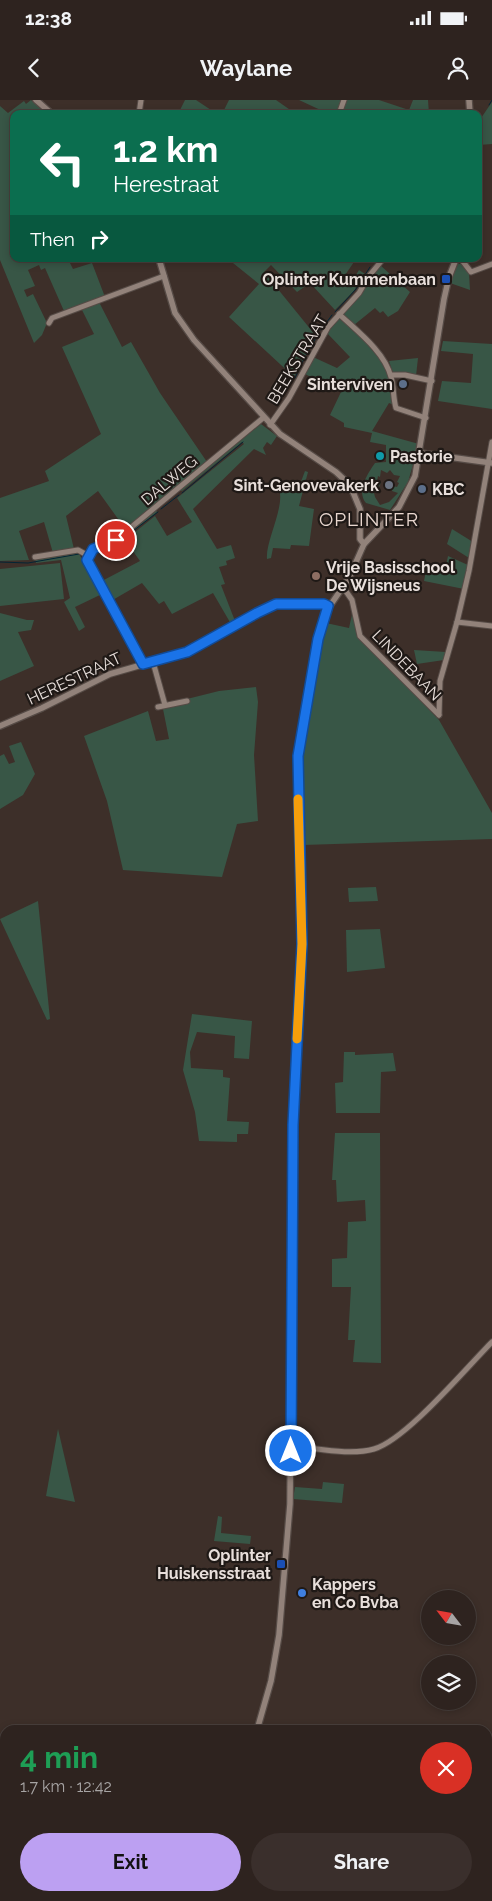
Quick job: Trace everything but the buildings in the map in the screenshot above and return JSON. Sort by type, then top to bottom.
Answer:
[{"type":"street","points":[[36,100],[47,110]]},
{"type":"street","points":[[160,262],[171,303],[187,332],[270,425],[293,444],[345,479],[357,500],[362,521],[360,539],[364,544]]},
{"type":"street","name":"BEEKSTRAAT","points":[[270,425],[289,398],[321,338],[359,293],[381,262]]},
{"type":"street","points":[[258,1725],[271,1681],[279,1635],[290,1504],[293,1125],[302,944],[298,756],[318,639],[328,606],[354,570],[364,544],[394,513],[405,498],[415,476],[444,299],[455,262]]},
{"type":"street","points":[[463,262],[471,272],[492,264]]},
{"type":"street","points":[[49,323],[52,318],[164,276]]},
{"type":"street","points":[[340,314],[377,352],[391,375],[396,408],[426,418]]},
{"type":"street","points":[[391,375],[405,375],[432,381]]},
{"type":"street","name":"DALWEG","points":[[87,555],[93,549],[108,544],[123,534],[263,418]]},
{"type":"street","name":"LINDEBAAN","points":[[343,587],[352,600],[360,636],[439,716],[443,670],[457,622],[475,542],[490,463],[492,442]]},
{"type":"street","points":[[420,453],[490,463]]},
{"type":"street","points":[[35,557],[78,550],[87,555],[89,565],[143,664]]},
{"type":"street","name":"HERESTRAAT","points":[[0,726],[42,708],[110,674],[187,652],[276,604],[324,604],[328,606]]},
{"type":"street","points":[[457,622],[492,626]]},
{"type":"street","points":[[153,662],[165,705]]},
{"type":"street","points":[[158,707],[187,701]]},
{"type":"street","points":[[291,1446],[358,1451],[386,1444],[409,1426],[492,1342]]},
{"type":"green space","points":[[31,100],[42,110],[12,110],[24,101],[26,104]]},
{"type":"green space","points":[[185,100],[196,100],[211,110],[180,110]]},
{"type":"green space","points":[[229,100],[276,100],[290,110],[224,110]]},
{"type":"green space","points":[[299,100],[342,100],[338,110],[320,110]]},
{"type":"green space","points":[[346,100],[379,100],[409,110],[342,110]]},
{"type":"green space","points":[[413,100],[428,100],[429,110],[409,110]]},
{"type":"green space","points":[[492,102],[492,144],[482,145],[482,117]]},
{"type":"green space","points":[[0,106],[8,113],[10,112],[10,262],[70,262],[73,269],[92,263],[105,297],[64,311],[45,268],[41,270],[39,265],[28,270],[35,286],[24,290],[27,297],[33,294],[47,323],[42,335],[34,343],[0,260]]},
{"type":"green space","points":[[232,262],[354,262],[343,278],[351,283],[359,270],[365,274],[353,292],[335,310],[310,283],[297,292],[271,265],[264,272],[316,336],[294,377],[229,317],[259,284]]},
{"type":"green space","points":[[458,264],[462,264],[469,273],[470,290],[450,283]]},
{"type":"green space","points":[[380,265],[410,292],[398,311],[388,317],[383,311],[380,313],[375,308],[354,325],[342,314]]},
{"type":"green space","points":[[99,302],[122,347],[131,342],[160,393],[207,462],[126,530],[98,491],[66,516],[74,549],[53,553],[44,522],[19,531],[29,560],[0,561],[0,498],[49,481],[45,471],[101,434],[62,347],[94,334],[81,308]]},
{"type":"green space","points":[[340,318],[362,338],[383,363],[388,373],[394,405],[389,403],[372,431],[419,444],[408,482],[390,510],[366,503],[362,493],[364,482],[375,463],[386,462],[386,445],[370,442],[372,433],[344,427],[344,423],[330,415],[341,392],[305,374],[313,357],[337,368],[350,357],[327,333]],"holes":[[[381,470],[387,473],[390,470],[394,475],[400,476],[397,487],[393,486],[392,491],[398,493],[389,502],[380,505],[375,497],[372,485],[379,487],[381,482],[377,481]]]},
{"type":"green space","points":[[443,341],[492,344],[492,409],[438,401],[442,381],[471,383],[473,354],[441,351]]},
{"type":"green space","points":[[418,358],[416,376],[393,373],[389,361]]},
{"type":"green space","points":[[261,424],[277,436],[271,445],[267,442],[263,448],[266,455],[254,449],[193,509],[217,549],[231,545],[235,558],[226,561],[227,565],[219,567],[225,584],[221,585],[235,621],[231,624],[213,593],[172,614],[164,601],[159,604],[142,583],[111,601],[100,582],[140,561],[125,540],[101,552],[100,549],[119,540],[156,510],[157,512],[129,534],[130,536],[155,516],[167,536],[192,522],[177,498],[244,444],[242,442],[182,491],[180,490]]},
{"type":"green space","points":[[305,471],[308,472],[299,506],[314,509],[309,546],[291,545],[290,549],[273,548],[271,558],[267,559],[267,551],[279,508],[279,489],[275,483],[278,481],[299,487]]},
{"type":"green space","points":[[452,529],[473,542],[469,558],[447,544]]},
{"type":"green space","points":[[78,552],[102,594],[75,607],[85,627],[79,631],[64,602],[70,598],[61,560],[36,563],[35,558]]},
{"type":"green space","points":[[448,556],[468,565],[464,589],[424,581],[427,566],[445,570]]},
{"type":"green space","points":[[60,563],[64,599],[0,606],[0,569]]},
{"type":"green space","points":[[353,610],[360,638],[439,720],[492,813],[492,839],[303,845],[303,748],[326,623],[349,628]]},
{"type":"green space","points":[[0,613],[34,620],[31,630],[18,632],[34,666],[0,681]]},
{"type":"green space","points":[[414,650],[446,652],[444,660],[417,664]]},
{"type":"green space","points":[[256,687],[258,702],[254,755],[258,821],[237,824],[222,877],[123,870],[107,801],[84,736],[148,711],[156,741],[169,739],[163,709],[188,703],[187,699],[219,691]]},
{"type":"green space","points":[[21,742],[35,774],[23,795],[0,809],[0,756],[4,754],[9,764],[15,762],[9,746]]},
{"type":"green space","points":[[376,887],[378,901],[349,902],[348,888]]},
{"type":"green space","points":[[38,901],[50,1019],[47,1020],[0,919]]},
{"type":"green space","points":[[380,929],[385,968],[347,972],[346,930]]},
{"type":"green space","points":[[192,1014],[252,1021],[249,1059],[234,1058],[235,1036],[197,1032],[190,1052],[191,1068],[223,1070],[223,1077],[230,1078],[227,1121],[249,1122],[248,1134],[237,1134],[237,1142],[199,1141],[195,1112],[183,1070]]},
{"type":"green space","points":[[344,1052],[355,1052],[355,1055],[393,1053],[396,1071],[381,1072],[380,1113],[336,1113],[335,1083],[343,1082]]},
{"type":"green space","points":[[335,1133],[380,1133],[381,1363],[353,1362],[355,1340],[348,1340],[351,1287],[332,1287],[332,1259],[347,1258],[348,1222],[366,1221],[365,1200],[337,1202],[336,1180],[332,1180]]},
{"type":"green space","points":[[58,1429],[75,1502],[46,1496]]},
{"type":"green space","points":[[323,1482],[344,1484],[342,1503],[293,1499],[295,1487],[322,1489]]},
{"type":"green space","points":[[218,1516],[222,1517],[221,1533],[251,1536],[250,1544],[214,1541]]},
{"type":"waterway","points":[[489,105],[492,100]]},
{"type":"waterway","points":[[335,312],[356,289],[370,267]]},
{"type":"waterway","points":[[321,330],[332,315]]},
{"type":"waterway","points":[[306,355],[317,336]]},
{"type":"waterway","points":[[295,378],[304,359]]},
{"type":"waterway","points":[[182,493],[243,442]]},
{"type":"waterway","points":[[161,509],[179,495]]},
{"type":"waterway","points":[[93,552],[117,543],[158,512]]},
{"type":"waterway","points":[[0,562],[28,563],[79,554]]},
{"type":"slow traffic","points":[[297,1039],[302,944],[298,799]]},
{"type":"place","name":"Oplinter Kummenbaan","points":[[446,279]]},
{"type":"place","name":"Sinterviven","points":[[403,384]]},
{"type":"place","name":"Pastorie","points":[[380,456]]},
{"type":"place","name":"Sint-Genovevakerk","points":[[389,485]]},
{"type":"place","name":"KBC","points":[[422,489]]},
{"type":"place","name":"Vrije Basisschool De Wijsneus","points":[[316,576]]},
{"type":"place","name":"Oplinter Huiskensstraat","points":[[281,1564]]},
{"type":"place","name":"Kappers en Co Bvba","points":[[302,1593]]},
{"type":"district","name":"OPLINTER","points":[[369,519]]},
{"type":"route","points":[[116,540],[93,549],[87,555],[87,560],[143,664],[187,652],[276,604],[324,604],[328,606],[323,617],[318,639],[302,722],[297,776],[302,944],[293,1125],[290,1275],[291,1451]]}]
